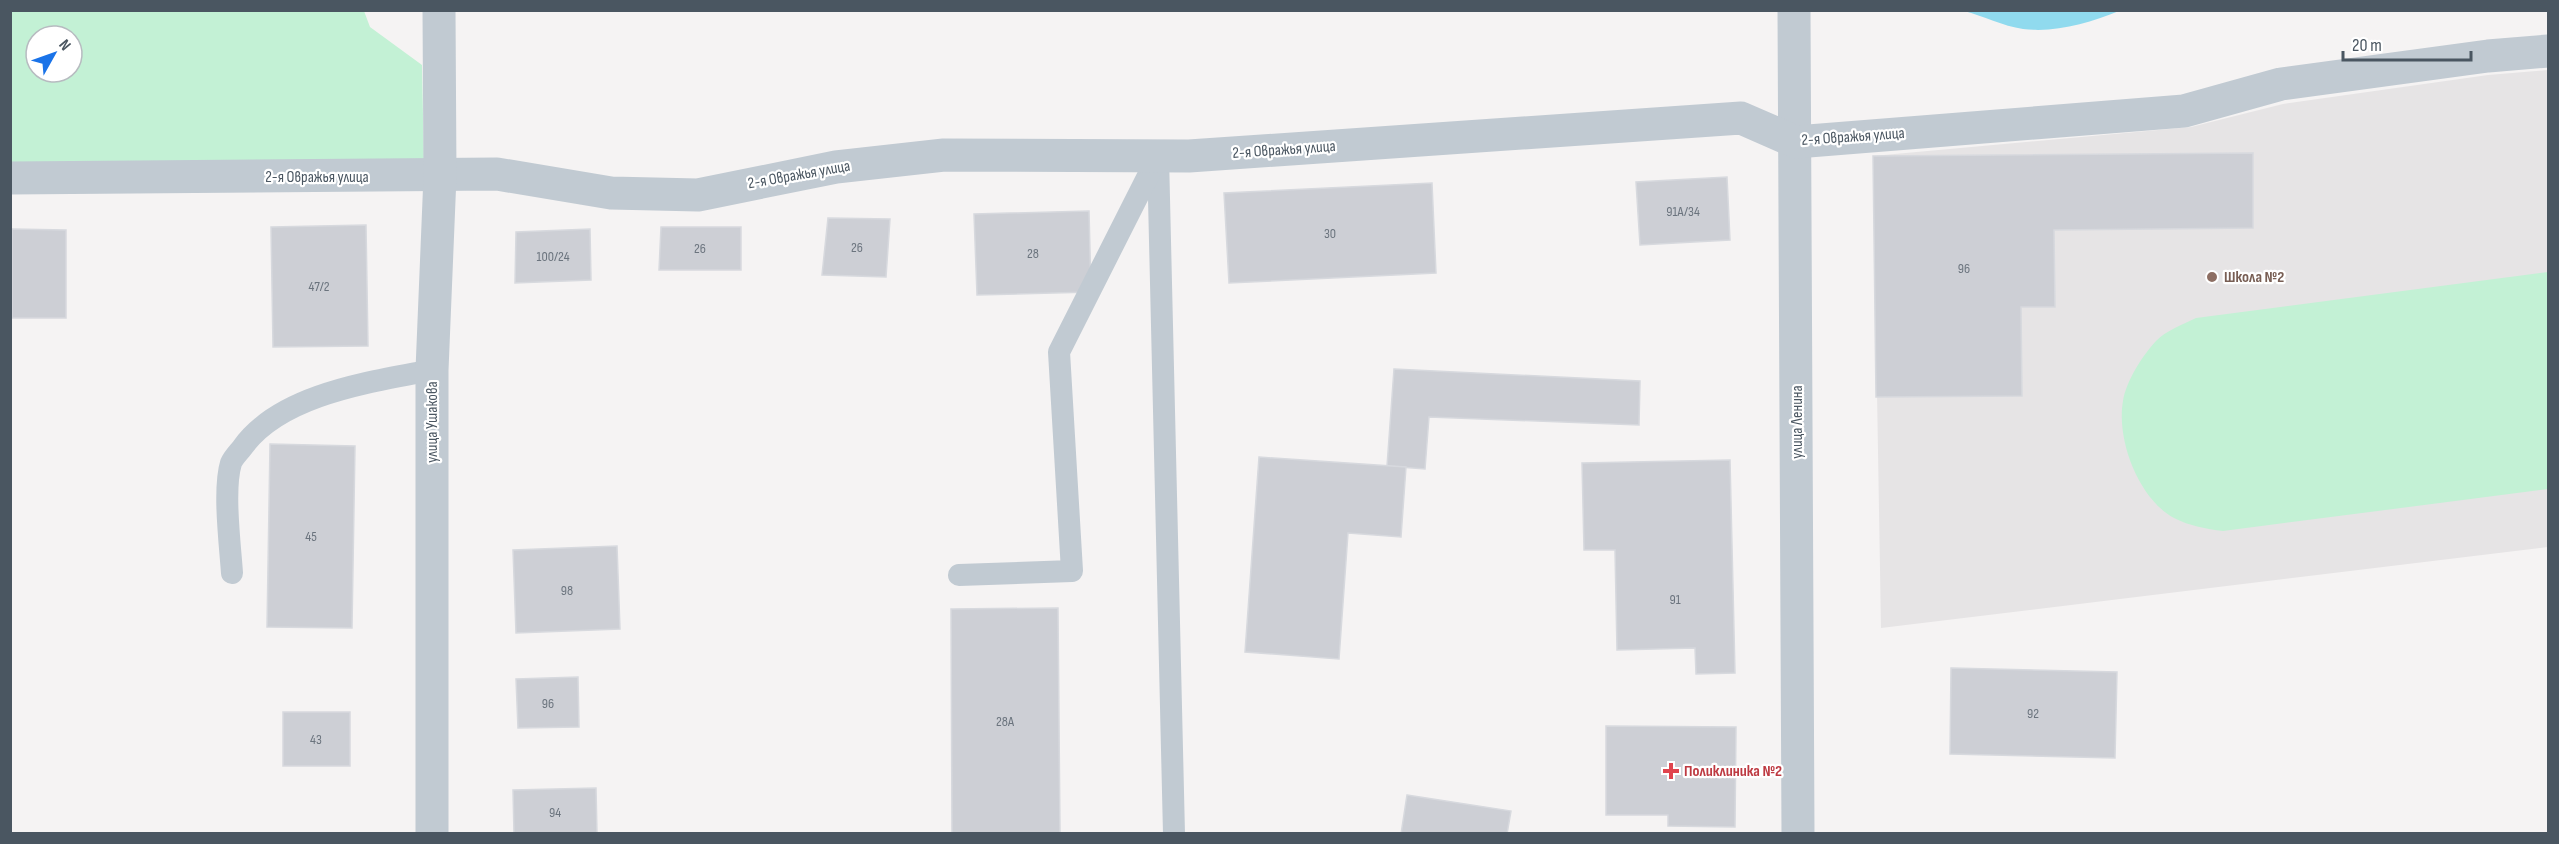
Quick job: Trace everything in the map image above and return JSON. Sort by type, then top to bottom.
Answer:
[{"type":"street","name":"улица Ушакова","points":[[432,834],[432,370],[440,176],[439,10]]},
{"type":"street","name":"улица Ленина","points":[[1794,10],[1798,834]]},
{"type":"street","name":"2-я Овражья улица","points":[[10,178],[497,174],[611,193],[698,195],[836,167],[944,155],[1201,155],[1741,117],[1796,142],[2184,111],[2281,84],[2488,56],[2548,51]]},
{"type":"lane","points":[[959,575],[1072,571],[1059,352],[1158,156]]},
{"type":"lane","points":[[1158,156],[1174,834]]},
{"type":"lane","points":[[232,573],[228,504],[231,462],[249,438],[273,417],[317,398],[358,385],[432,370]]},
{"type":"shaded area","name":"Школа №2","points":[[2548,70],[2548,547],[1881,628],[1873,156],[2191,127],[2283,104],[2488,75]]},
{"type":"green space","points":[[10,11],[364,11],[370,27],[422,65],[424,165],[11,167]]},
{"type":"green space","points":[[2548,272],[2548,489],[2223,531],[2186,523],[2161,509],[2150,497],[2133,467],[2123,433],[2122,416],[2125,393],[2136,369],[2151,347],[2164,334],[2180,325],[2196,318]]},
{"type":"water","points":[[2119,10],[2072,26],[2048,30],[2008,26],[1964,11]]},
{"type":"building","points":[[2253,153],[2253,228],[2054,230],[2055,307],[2021,307],[2022,396],[1876,397],[1873,156]]},
{"type":"building","points":[[1727,177],[1730,240],[1640,245],[1636,182]]},
{"type":"building","points":[[1432,183],[1436,273],[1229,283],[1224,193]]},
{"type":"building","points":[[1089,211],[1091,292],[977,295],[974,214]]},
{"type":"building","points":[[828,218],[890,219],[886,277],[822,275]]},
{"type":"building","points":[[366,225],[368,346],[273,347],[271,227]]},
{"type":"building","points":[[661,227],[741,227],[741,270],[659,270]]},
{"type":"building","points":[[12,229],[66,230],[66,318],[12,318]]},
{"type":"building","points":[[590,229],[591,280],[515,283],[516,232]]},
{"type":"building","points":[[1394,369],[1640,381],[1639,425],[1429,417],[1425,469],[1387,466]]},
{"type":"building","points":[[270,444],[355,446],[352,628],[267,627]]},
{"type":"building","points":[[1259,457],[1406,467],[1401,537],[1348,533],[1339,659],[1245,652]]},
{"type":"building","points":[[1730,460],[1735,673],[1696,674],[1695,648],[1617,650],[1615,550],[1584,550],[1582,463]]},
{"type":"building","points":[[617,546],[620,629],[516,633],[513,550]]},
{"type":"building","points":[[1058,608],[1060,834],[952,834],[951,609]]},
{"type":"building","points":[[1951,668],[2117,672],[2115,758],[1950,754]]},
{"type":"building","points":[[578,677],[579,727],[518,728],[516,679]]},
{"type":"building","points":[[283,712],[350,712],[350,766],[283,766]]},
{"type":"building","name":"Поликлиника №2","points":[[1606,726],[1736,727],[1735,827],[1668,826],[1668,815],[1606,815]]},
{"type":"building","points":[[596,788],[597,834],[514,834],[513,790]]},
{"type":"building","points":[[1407,795],[1511,811],[1507,834],[1401,834]]},
{"type":"place","name":"Школа №2","points":[[2212,277]]},
{"type":"place","name":"Поликлиника №2","points":[[1671,771]]}]
